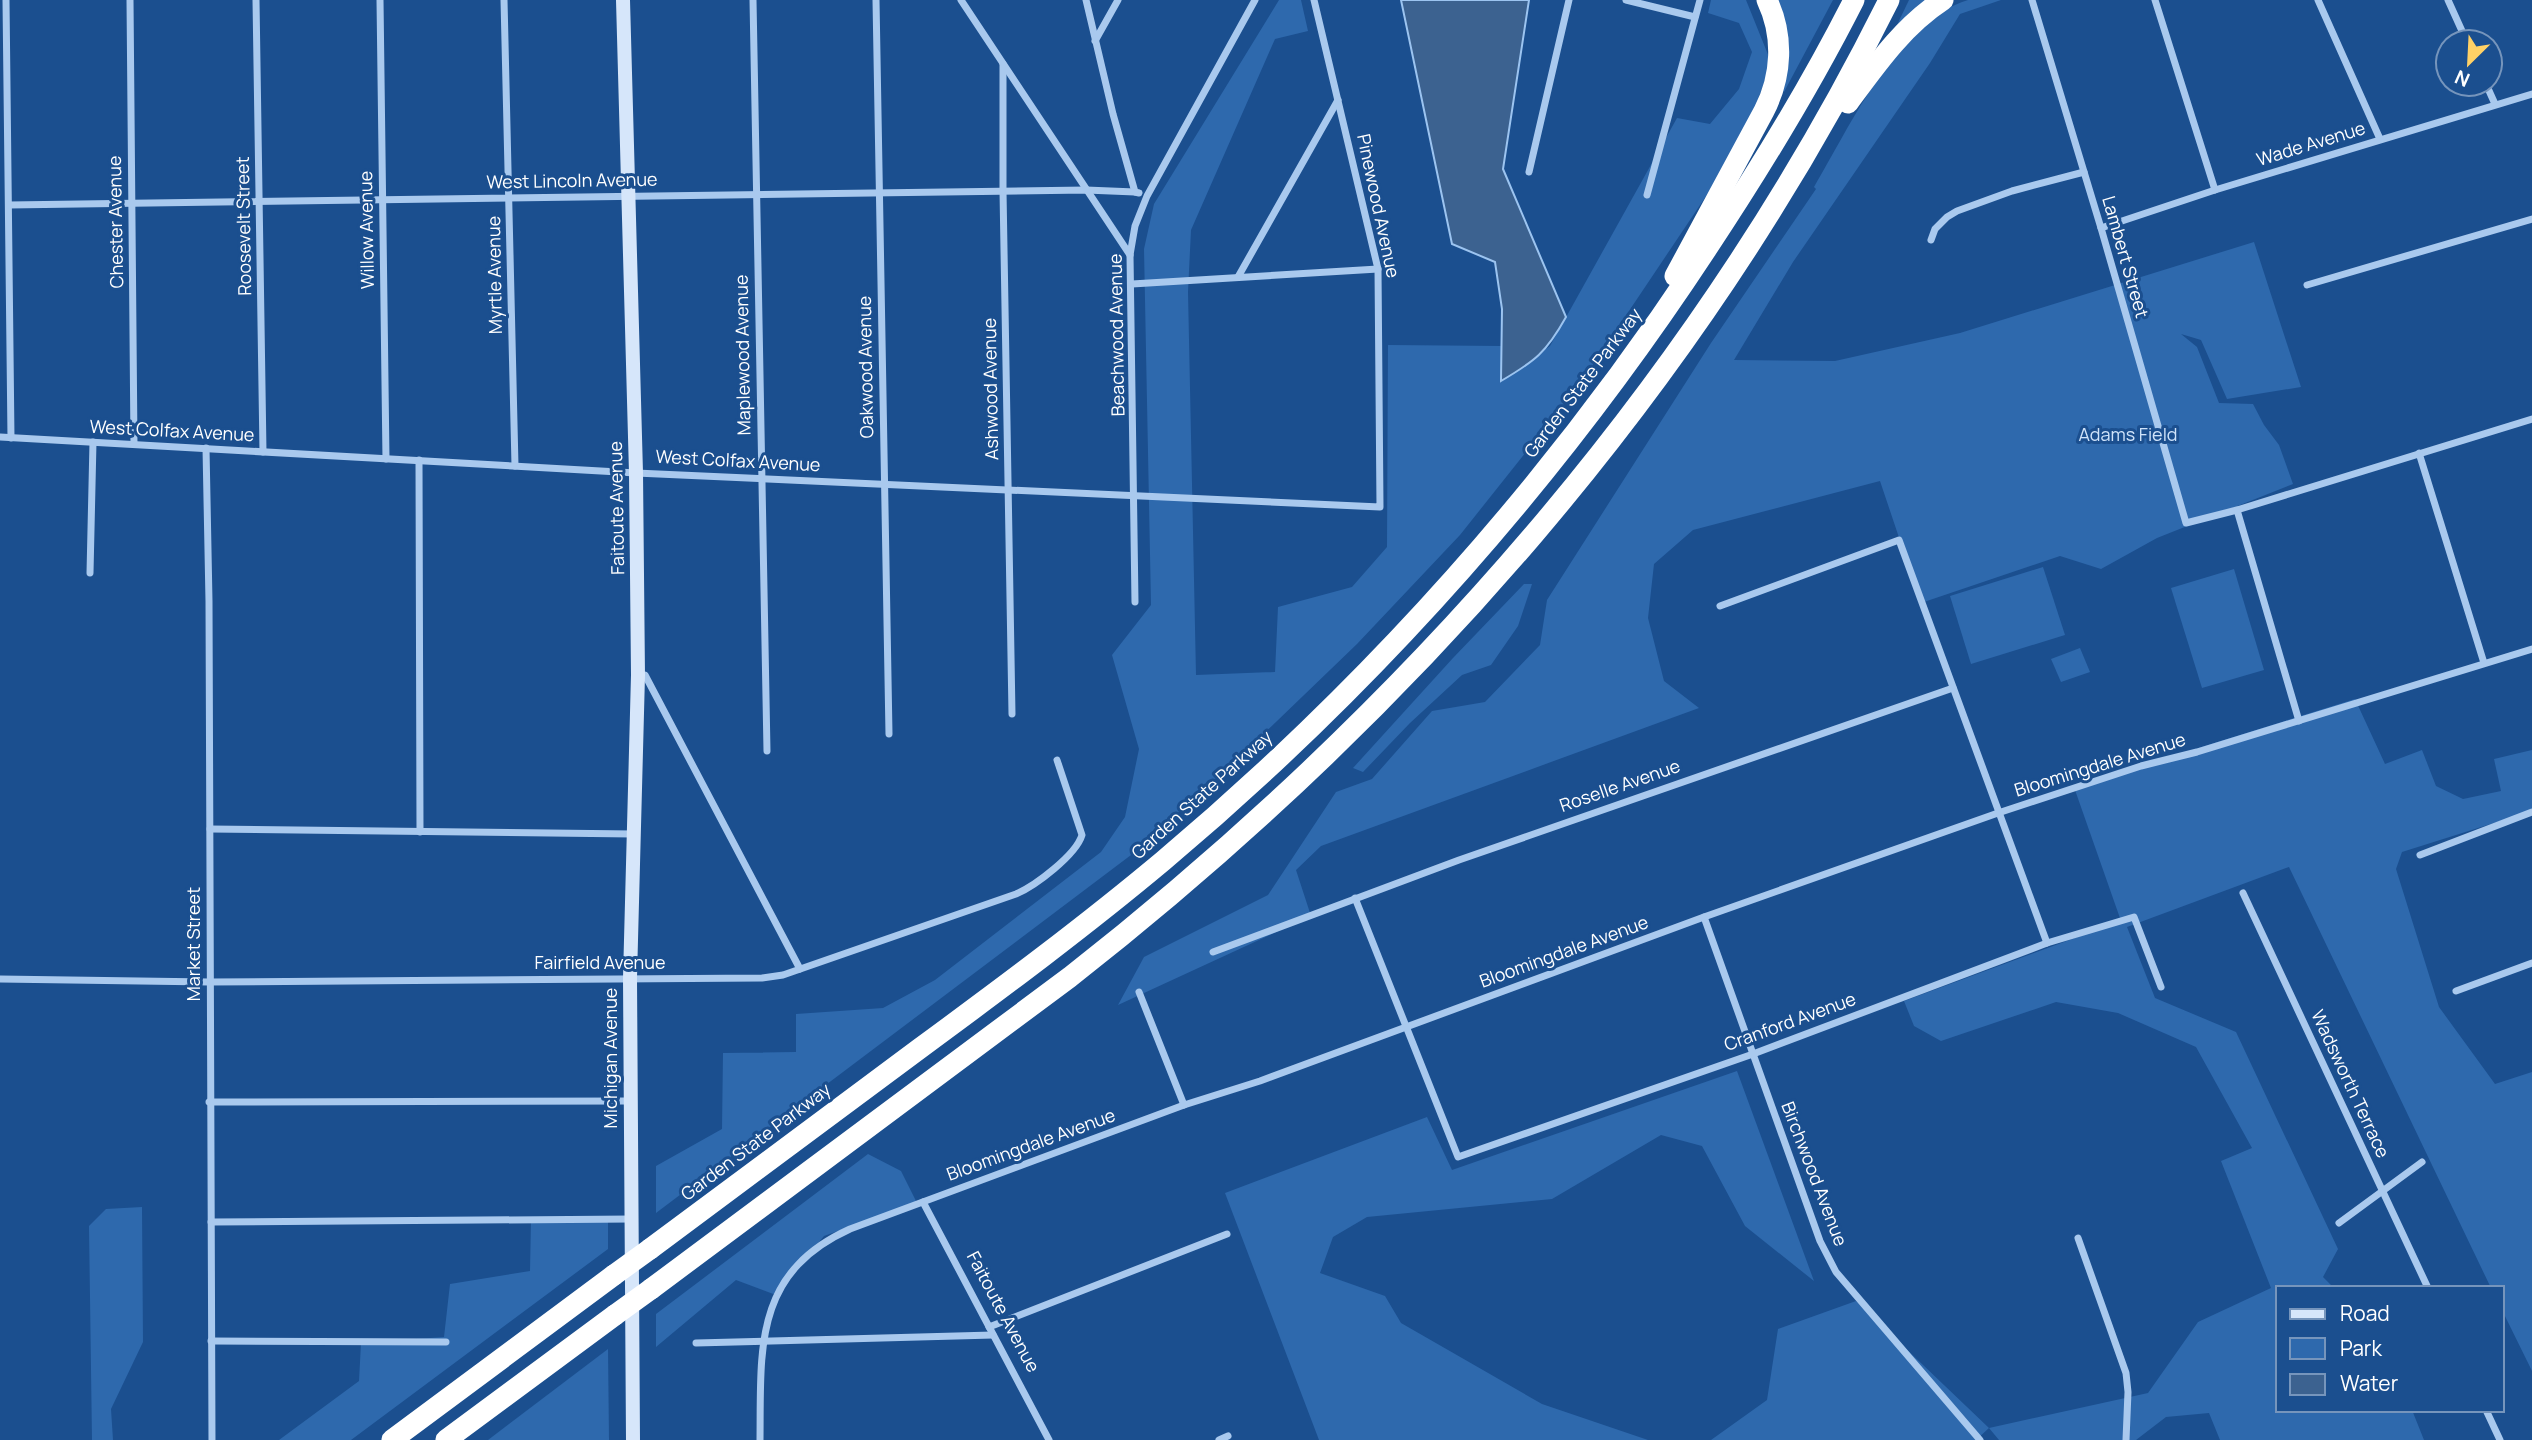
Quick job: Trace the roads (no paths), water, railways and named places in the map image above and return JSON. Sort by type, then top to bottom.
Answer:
[{"type":"highway","points":[[1627,364],[1771,95],[1778,69],[1779,46],[1775,21],[1767,0]]},
{"type":"highway","name":"Garden State Parkway","points":[[392,1440],[1059,944],[1162,862],[1249,785],[1358,680],[1461,570],[1552,462],[1627,364],[1742,196],[1795,108],[1854,0]]},
{"type":"highway","points":[[446,1440],[1137,924],[1235,841],[1330,753],[1472,606],[1559,505],[1683,343],[1782,192],[1839,95],[1889,0]]},
{"type":"highway","points":[[1782,192],[1886,51],[1915,22],[1943,0]]},
{"type":"street","points":[[6,0],[11,438]]},
{"type":"street","name":"Chester Avenue","points":[[130,0],[134,444]]},
{"type":"street","name":"Roosevelt Street","points":[[256,0],[263,452]]},
{"type":"street","name":"Willow Avenue","points":[[380,0],[386,458]]},
{"type":"street","name":"Myrtle Avenue","points":[[504,0],[515,466]]},
{"type":"street","name":"Faitoute Avenue","points":[[623,0],[636,472],[638,675]]},
{"type":"street","name":"Maplewood Avenue","points":[[753,0],[767,751]]},
{"type":"street","name":"Oakwood Avenue","points":[[876,0],[889,734]]},
{"type":"street","points":[[961,0],[1130,255]]},
{"type":"street","points":[[1086,0],[1135,192],[1147,196]]},
{"type":"street","points":[[1095,41],[1118,0]]},
{"type":"street","name":"Beachwood Avenue","points":[[1135,602],[1130,255],[1135,226],[1147,196],[1255,0]]},
{"type":"street","name":"Pinewood Avenue","points":[[1314,0],[1378,269],[1380,507]]},
{"type":"street","points":[[1529,172],[1569,0]]},
{"type":"street","points":[[1626,0],[1695,18]]},
{"type":"street","points":[[1647,195],[1700,0]]},
{"type":"street","name":"Lambert Street","points":[[2032,0],[2186,523],[2237,510]]},
{"type":"street","points":[[2155,0],[2215,190]]},
{"type":"street","points":[[2318,0],[2380,139]]},
{"type":"street","points":[[2448,0],[2461,28]]},
{"type":"street","name":"Ashwood Avenue","points":[[1003,64],[1013,714]]},
{"type":"street","name":"Wade Avenue","points":[[2101,228],[2215,190],[2532,94]]},
{"type":"street","points":[[2492,98],[2495,104]]},
{"type":"street","points":[[1238,277],[1339,99]]},
{"type":"street","points":[[1931,240],[1935,229],[1957,211],[2012,191],[2084,172]]},
{"type":"street","name":"West Lincoln Avenue","points":[[9,205],[1086,190],[1135,192]]},
{"type":"street","points":[[2307,285],[2532,219]]},
{"type":"street","points":[[1132,284],[1378,269]]},
{"type":"street","points":[[2299,721],[2237,510],[2532,419]]},
{"type":"street","name":"West Colfax Avenue","points":[[0,437],[515,466],[1380,507]]},
{"type":"street","points":[[90,573],[93,442]]},
{"type":"street","name":"Market Street","points":[[206,448],[212,1440]]},
{"type":"street","points":[[2419,453],[2484,663]]},
{"type":"street","points":[[419,460],[421,832]]},
{"type":"street","points":[[1720,606],[1899,540],[2047,943]]},
{"type":"street","name":"Bloomingdale Avenue","points":[[760,1440],[763,1341],[770,1310],[792,1272],[812,1251],[843,1232],[1184,1105],[1260,1081],[1704,917],[1998,813],[2141,766],[2299,721],[2532,649]]},
{"type":"street","points":[[638,675],[645,675],[800,969]]},
{"type":"street","name":"Michigan Avenue","points":[[633,1440],[630,978],[638,675]]},
{"type":"street","name":"Roselle Avenue","points":[[1213,952],[1665,787],[1953,688]]},
{"type":"street","name":"Fairfield Avenue","points":[[0,979],[209,982],[762,978],[783,975],[1016,894],[1040,880],[1078,845],[1082,835],[1057,760]]},
{"type":"street","points":[[2420,855],[2532,813]]},
{"type":"street","points":[[210,830],[634,834]]},
{"type":"street","name":"Wadsworth Terrace","points":[[2243,893],[2427,1286]]},
{"type":"street","points":[[1355,898],[1406,1027]]},
{"type":"street","name":"Birchwood Avenue","points":[[1704,917],[1821,1241],[1836,1272],[1980,1440]]},
{"type":"street","name":"Cranford Avenue","points":[[1406,1027],[1458,1157],[1753,1054],[2047,943],[2134,917],[2161,987]]},
{"type":"street","points":[[2456,991],[2532,963]]},
{"type":"street","points":[[1139,992],[1184,1105]]},
{"type":"street","points":[[209,1102],[631,1101]]},
{"type":"street","points":[[2339,1223],[2422,1162]]},
{"type":"street","name":"Faitoute Avenue","points":[[923,1202],[1049,1440]]},
{"type":"street","points":[[211,1222],[631,1219]]},
{"type":"street","points":[[696,1342],[991,1331],[1227,1234]]},
{"type":"street","points":[[2078,1238],[2126,1373],[2126,1440]]},
{"type":"street","points":[[211,1341],[446,1342]]},
{"type":"street","points":[[2487,1412],[2500,1440]]},
{"type":"street","points":[[1219,1440],[1228,1436]]},
{"type":"water","points":[[1401,0],[1529,0],[1503,169],[1566,317],[1539,355],[1501,381],[1502,309],[1495,262],[1452,244]]},
{"type":"park label","name":"Adams Field","points":[[2128,435]]}]
